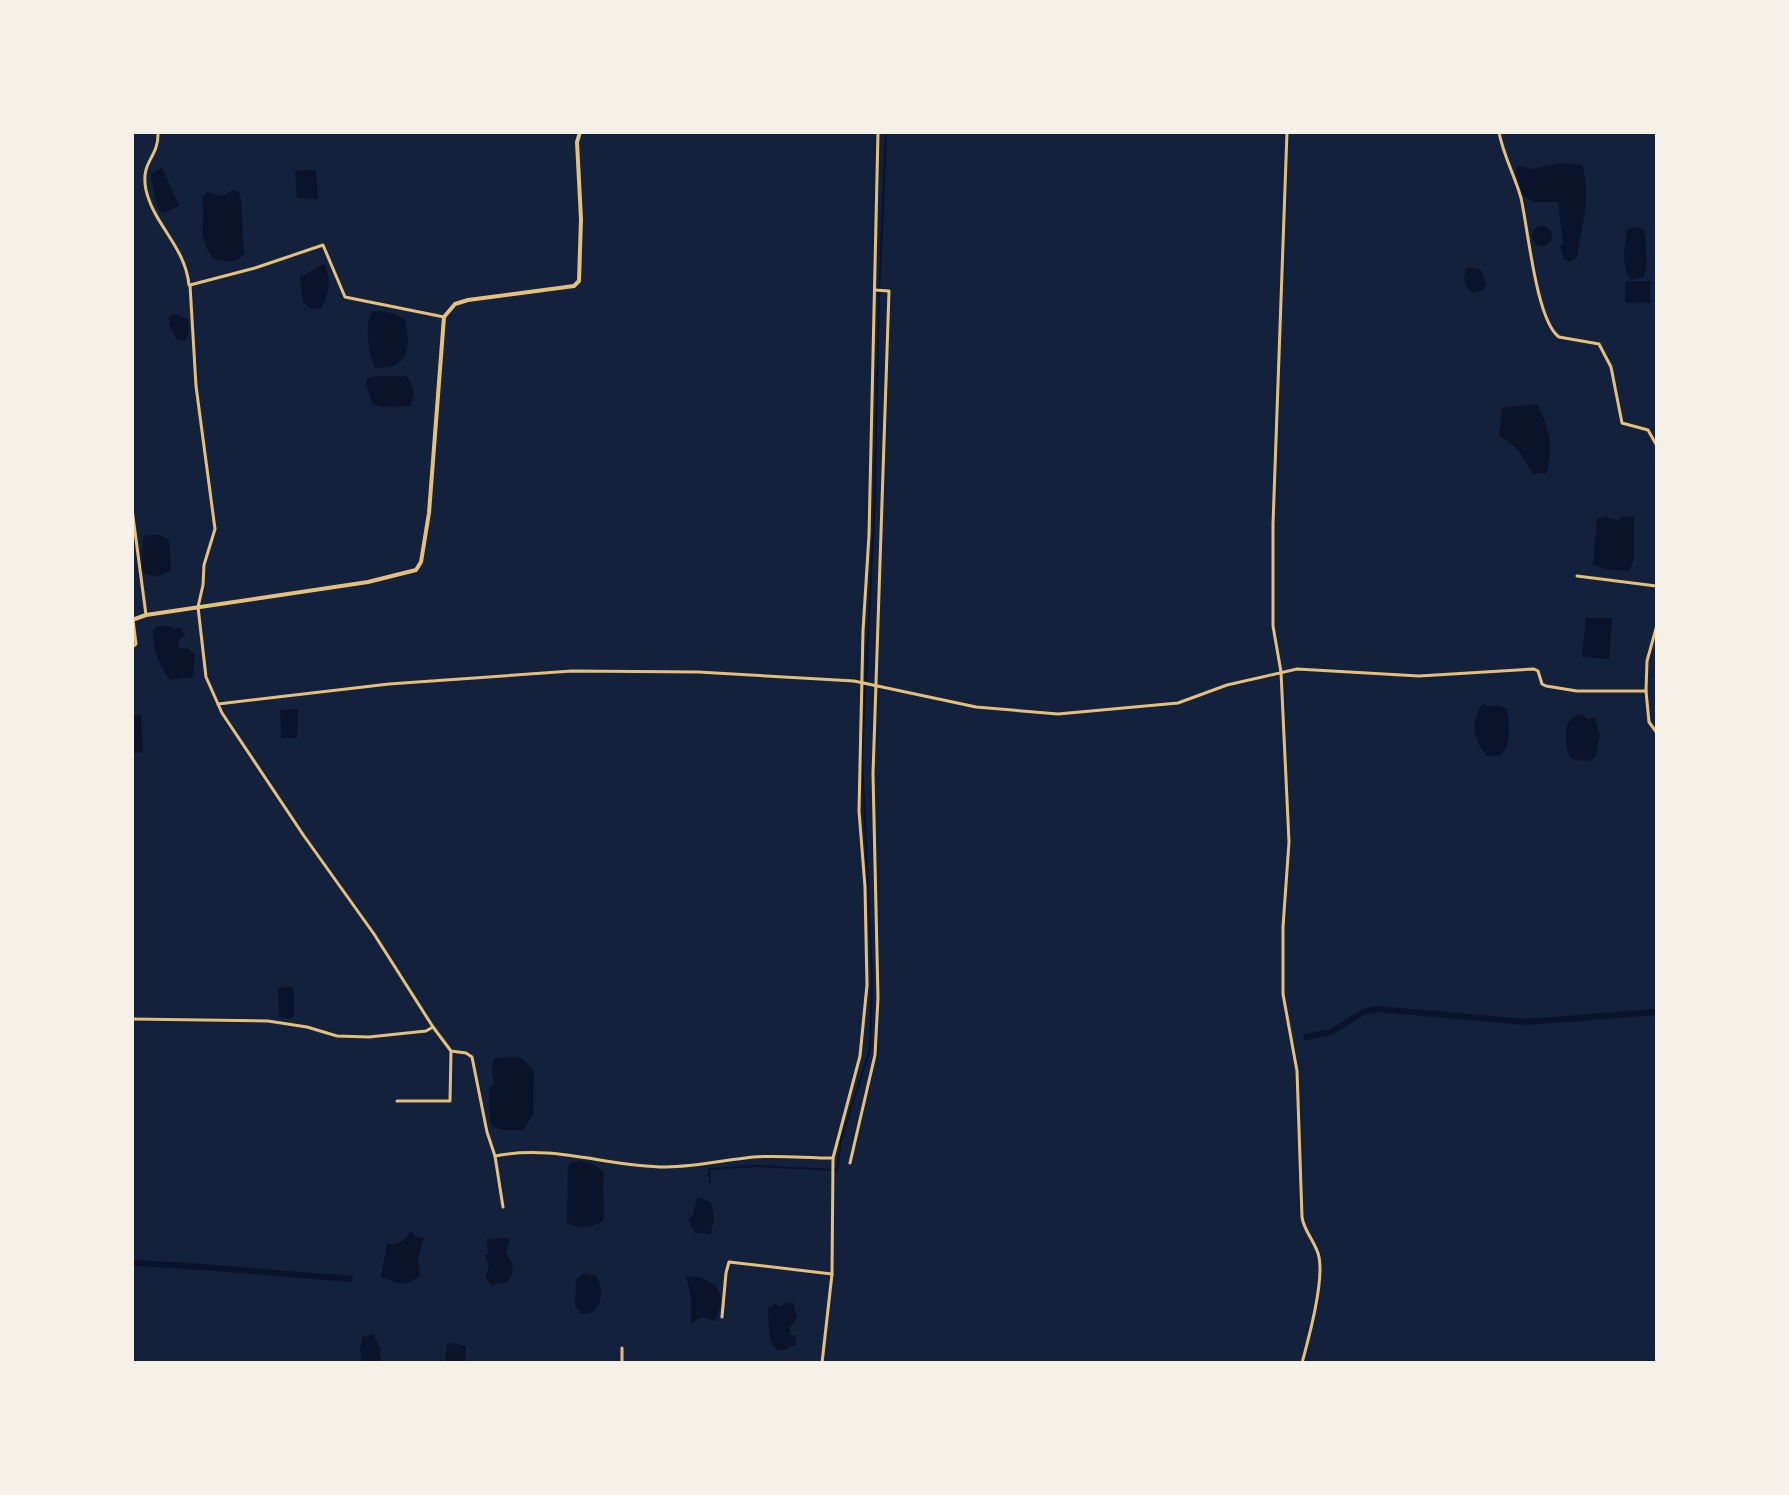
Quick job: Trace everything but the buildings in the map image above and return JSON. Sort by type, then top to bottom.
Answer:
[{"type":"main road","points":[[133,620],[146,615],[368,582],[416,570],[421,562],[429,513],[444,317],[455,304],[468,300],[574,286],[579,281],[581,219],[577,142],[580,132]]},
{"type":"street","points":[[158,132],[158,145],[146,163],[144,174],[152,207],[186,264],[196,386],[215,529],[204,565],[198,607],[206,677],[218,704],[304,836],[374,934],[451,1051],[450,1101],[397,1101]]},
{"type":"street","points":[[822,1363],[832,1274],[833,1160],[860,1056],[867,985],[865,887],[859,811],[877,290],[878,132]]},
{"type":"street","points":[[1287,132],[1273,524],[1273,626],[1281,672],[1289,842],[1283,927],[1283,994],[1297,1071],[1302,1217],[1304,1228],[1318,1252],[1320,1266],[1302,1363]]},
{"type":"street","points":[[1499,132],[1521,199],[1544,315],[1559,337],[1599,344],[1611,367],[1622,423],[1648,430],[1657,446]]},
{"type":"street","points":[[190,285],[255,268],[323,245],[345,297],[444,317]]},
{"type":"street","points":[[850,1163],[875,1055],[878,998],[874,686],[887,416],[887,291],[877,290]]},
{"type":"street","points":[[132,509],[146,615]]},
{"type":"street","points":[[1577,576],[1656,586]]},
{"type":"street","points":[[1657,576],[1657,625],[1647,661],[1646,691],[1649,722],[1657,733]]},
{"type":"street","points":[[132,647],[136,644],[133,620]]},
{"type":"street","points":[[218,704],[389,684],[572,671],[698,672],[863,684],[976,707],[1058,714],[1178,703],[1227,685],[1297,669],[1419,676],[1534,669],[1546,686],[1577,691],[1646,691]]},
{"type":"street","points":[[132,1019],[268,1021],[307,1027],[337,1036],[369,1037],[426,1031],[433,1027]]},
{"type":"street","points":[[451,1051],[472,1057],[495,1156],[503,1207]]},
{"type":"street","points":[[495,1156],[546,1152],[578,1155],[628,1166],[669,1167],[771,1156],[833,1160]]},
{"type":"street","points":[[722,1317],[729,1262],[832,1274]]},
{"type":"street","points":[[622,1348],[622,1363]]},
{"type":"water","points":[[1561,163],[1582,165],[1586,188],[1577,258],[1569,262],[1564,259],[1560,247],[1563,243],[1558,202],[1533,202],[1522,195],[1515,171],[1518,166],[1532,169]]},
{"type":"water","points":[[162,167],[179,206],[162,214],[151,178]]},
{"type":"water","points":[[316,170],[318,199],[297,198],[295,171]]},
{"type":"water","points":[[233,190],[239,192],[241,199],[244,254],[234,261],[214,259],[203,235],[202,198],[207,192],[221,196]]},
{"type":"water","points":[[1538,226],[1546,226],[1552,236],[1546,246],[1538,246],[1532,240],[1532,232]]},
{"type":"water","points":[[1633,227],[1644,229],[1647,263],[1644,277],[1631,280],[1625,269],[1624,256],[1627,230]]},
{"type":"water","points":[[324,264],[329,281],[328,292],[321,308],[312,309],[303,302],[300,277]]},
{"type":"water","points":[[1466,269],[1481,270],[1486,283],[1483,290],[1473,293],[1465,279]]},
{"type":"water","points":[[1625,281],[1650,281],[1650,303],[1625,302]]},
{"type":"water","points":[[381,311],[405,320],[408,339],[401,361],[387,368],[375,368],[369,347],[368,325],[372,312]]},
{"type":"water","points":[[174,314],[188,319],[189,333],[185,341],[176,339],[169,324],[169,317]]},
{"type":"water","points":[[406,376],[413,390],[410,406],[383,407],[372,404],[366,384],[367,378]]},
{"type":"water","points":[[1537,404],[1548,430],[1550,453],[1547,473],[1532,474],[1519,452],[1499,436],[1502,408]]},
{"type":"water","points":[[1625,516],[1634,517],[1634,559],[1629,571],[1605,569],[1593,564],[1597,519],[1617,520]]},
{"type":"water","points":[[160,535],[169,540],[171,570],[157,577],[146,574],[142,569],[143,537]]},
{"type":"water","points":[[1586,618],[1612,618],[1609,659],[1582,657]]},
{"type":"water","points":[[157,626],[180,628],[185,635],[179,640],[179,648],[188,649],[195,655],[193,677],[170,680],[155,650],[153,630]]},
{"type":"water","points":[[1483,703],[1489,707],[1497,705],[1507,709],[1508,740],[1500,756],[1487,756],[1476,737],[1476,717]]},
{"type":"water","points":[[298,709],[297,738],[281,738],[280,710]]},
{"type":"water","points":[[1582,714],[1588,719],[1595,718],[1600,735],[1595,758],[1588,761],[1571,759],[1567,745],[1568,724]]},
{"type":"water","points":[[132,715],[141,715],[143,752],[132,753]]},
{"type":"water","points":[[293,987],[294,991],[294,1016],[291,1019],[279,1014],[278,989]]},
{"type":"water","points":[[517,1057],[534,1071],[533,1114],[524,1130],[502,1130],[492,1126],[490,1117],[489,1088],[495,1084],[493,1061],[494,1058]]},
{"type":"water","points":[[579,1161],[603,1171],[603,1221],[585,1227],[567,1223],[568,1167],[570,1163]]},
{"type":"water","points":[[697,1197],[711,1202],[714,1219],[711,1234],[695,1233],[688,1219],[693,1215]]},
{"type":"water","points":[[411,1231],[415,1237],[424,1238],[418,1259],[420,1275],[406,1283],[381,1277],[387,1244],[401,1241]]},
{"type":"water","points":[[510,1238],[506,1253],[513,1267],[510,1278],[508,1282],[491,1285],[485,1276],[489,1267],[485,1255],[488,1254],[487,1239]]},
{"type":"water","points":[[584,1273],[596,1276],[601,1295],[593,1311],[580,1313],[575,1306],[576,1280]]},
{"type":"water","points":[[686,1276],[704,1279],[718,1289],[721,1303],[715,1321],[701,1317],[691,1324],[691,1298]]},
{"type":"water","points":[[777,1303],[781,1306],[793,1303],[797,1318],[790,1327],[790,1334],[796,1336],[796,1344],[779,1350],[774,1347],[769,1333],[768,1308]]},
{"type":"water","points":[[373,1334],[380,1348],[381,1363],[362,1363],[362,1337]]},
{"type":"water","points":[[447,1345],[466,1346],[465,1363],[445,1363]]},
{"type":"waterway","points":[[710,1182],[709,1169],[757,1166],[837,1170],[841,1140],[870,1049],[872,975],[862,756],[874,520],[886,132]]},
{"type":"waterway","points":[[1306,1037],[1331,1032],[1364,1012],[1377,1009],[1526,1022],[1657,1012]]},
{"type":"waterway","points":[[132,1263],[350,1279]]}]
